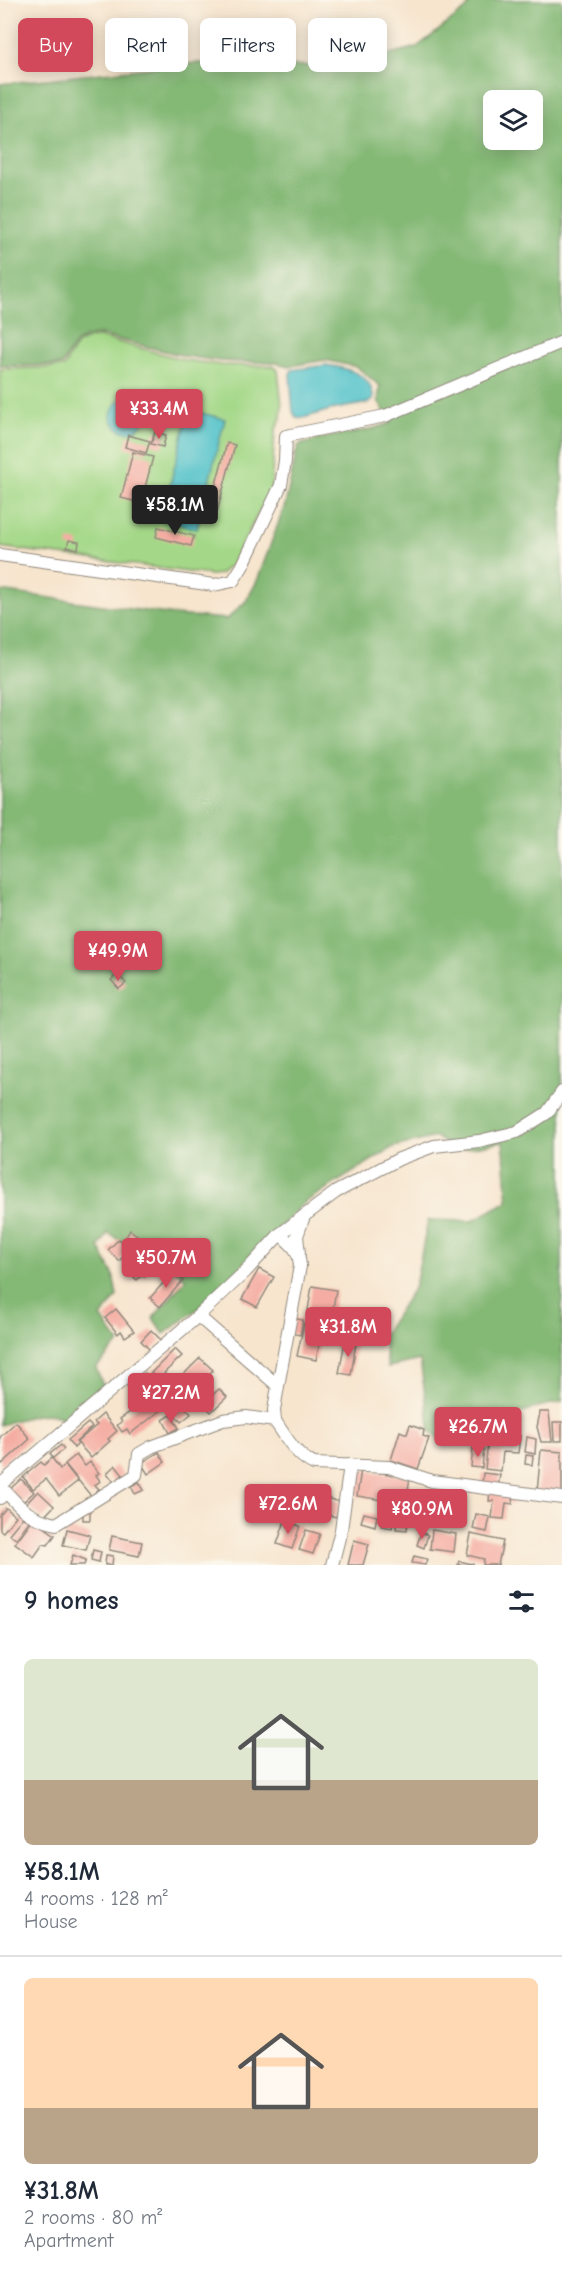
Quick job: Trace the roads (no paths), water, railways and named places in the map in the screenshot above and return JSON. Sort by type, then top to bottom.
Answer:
[{"type":"street","points":[[0,555],[214,585],[233,581],[242,567],[281,484],[285,461],[285,436],[385,416],[562,342]]},
{"type":"street","points":[[0,1485],[198,1316],[246,1271],[280,1234],[336,1192],[434,1146],[479,1141],[518,1132],[547,1113],[562,1092]]},
{"type":"street","points":[[304,1216],[297,1236],[300,1266],[274,1410],[275,1421],[297,1451],[314,1464],[389,1467],[432,1481],[562,1498]]},
{"type":"street","points":[[280,1234],[299,1255]]},
{"type":"street","points":[[198,1316],[278,1386]]},
{"type":"street","points":[[0,1498],[6,1492],[22,1510],[33,1518],[56,1524],[136,1474],[139,1454],[151,1447],[223,1420],[246,1417],[275,1421]]},
{"type":"street","points":[[332,1565],[341,1530],[350,1465]]},
{"type":"water","points":[[326,365],[342,368],[364,378],[372,391],[373,400],[303,418],[296,417],[293,412],[290,374],[292,370]]},
{"type":"water","points":[[148,389],[159,397],[160,404],[157,411],[146,415],[139,427],[134,430],[128,432],[118,428],[111,416],[116,403],[126,398],[136,398],[142,391]]},
{"type":"water","points":[[189,410],[225,419],[197,529],[161,520]]}]
